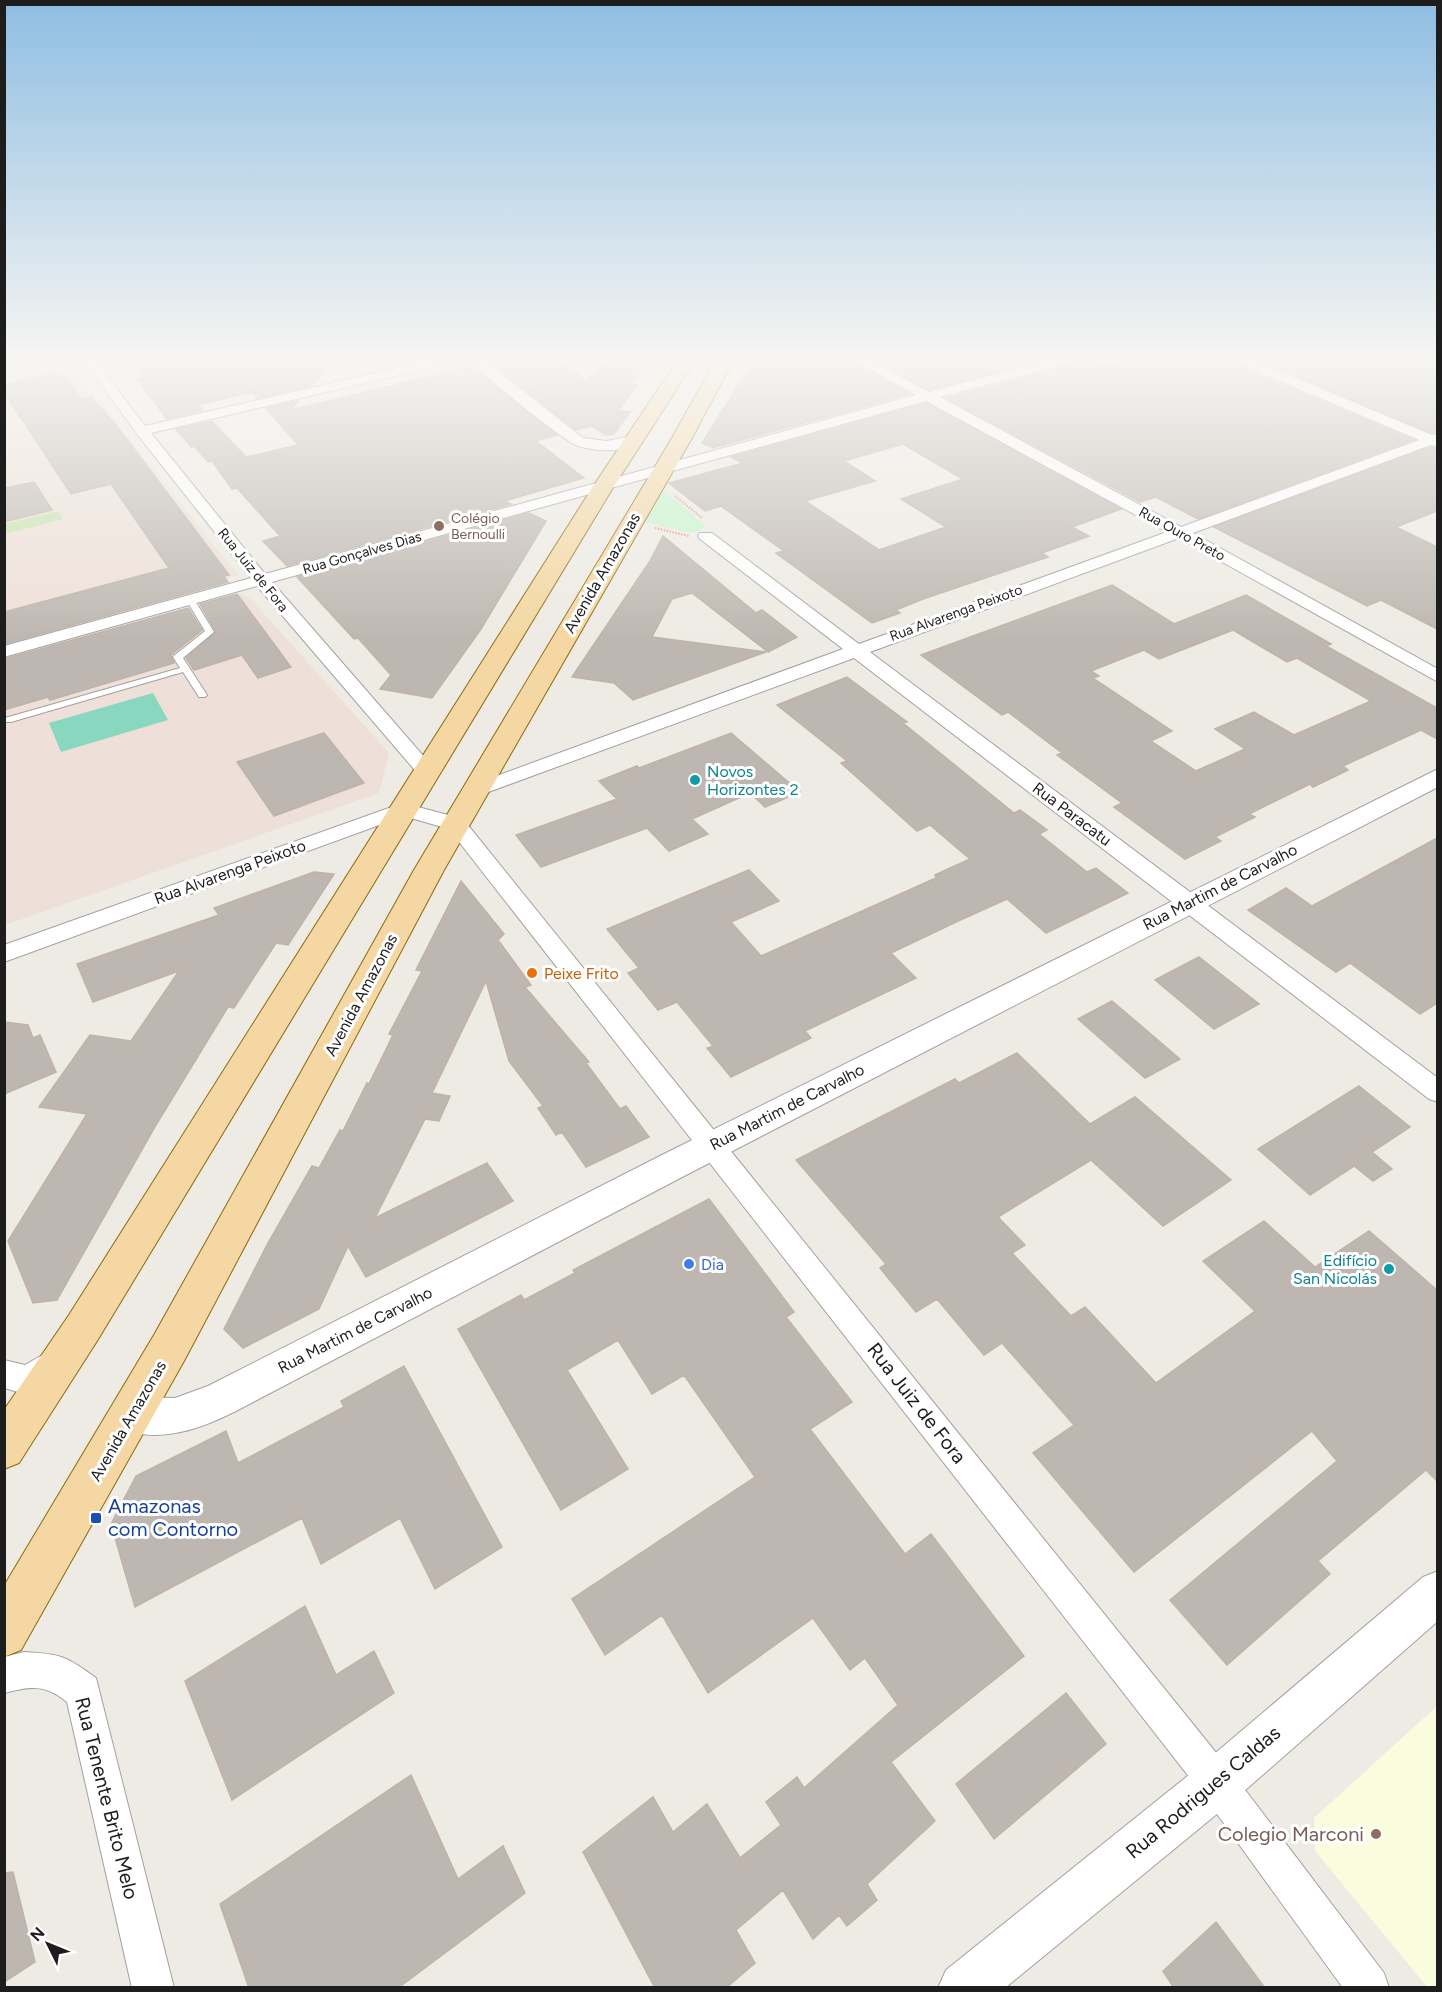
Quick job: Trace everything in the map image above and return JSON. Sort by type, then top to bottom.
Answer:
[{"type":"main road","points":[[4,1448],[67,1352],[403,809],[416,761],[626,454]]},
{"type":"main road","name":"Avenida Amazonas","points":[[4,1633],[131,1414],[429,870],[672,454]]},
{"type":"street","name":"Rua Juiz de Fora","points":[[160,454],[262,581],[416,761]]},
{"type":"street","name":"Rua Gonçalves Dias","points":[[4,652],[604,485],[660,474],[713,454]]},
{"type":"street","name":"Rua Ouro Preto","points":[[1034,454],[1437,677]]},
{"type":"street","name":"Rua Alvarenga Peixoto","points":[[476,790],[855,649],[1397,454]]},
{"type":"street","name":"Rua Paracatu","points":[[706,536],[1437,1092]]},
{"type":"street","name":"Rua Martim de Carvalho","points":[[131,1414],[161,1419],[191,1413],[712,1145],[1437,777]]},
{"type":"street","name":"Rua Alvarenga Peixoto","points":[[4,954],[403,809]]},
{"type":"street","points":[[403,809],[456,824]]},
{"type":"street","name":"Rua Juiz de Fora","points":[[456,824],[1217,1783],[1369,1988]]},
{"type":"street","points":[[4,1374],[29,1380],[67,1352]]},
{"type":"street","name":"Rua Rodrigues Caldas","points":[[964,1988],[1217,1783],[1437,1592]]},
{"type":"street","name":"Rua Tenente Brito Melo","points":[[4,1676],[24,1670],[58,1672],[83,1692],[153,1988]]},
{"type":"lane","points":[[191,601],[210,632],[178,657],[202,695]]},
{"type":"lane","points":[[8,720],[185,669]]},
{"type":"path","points":[[631,523],[691,536],[706,536],[713,527],[660,474]]},
{"type":"shaded area","points":[[5,454],[142,454],[238,575],[5,641]]},
{"type":"shaded area","points":[[240,594],[249,597],[389,753],[379,793],[5,925],[5,658]]},
{"type":"shaded area","name":"Colegio Marconi","points":[[1437,1706],[1438,1987],[1428,1988],[1315,1851],[1314,1818]]},
{"type":"green space","points":[[660,488],[705,525],[699,532],[687,532],[640,521]]},
{"type":"green space","points":[[58,511],[63,519],[5,534],[5,524]]},
{"type":"green space","points":[[153,693],[168,720],[61,752],[49,723]]},
{"type":"building","points":[[45,454],[138,454],[229,575],[224,576],[228,582],[4,644],[4,612],[169,568],[111,484],[71,494]]},
{"type":"building","points":[[201,454],[243,454],[246,457],[259,454],[553,454],[584,478],[504,501],[511,504],[287,566],[263,541],[280,536],[237,488],[232,489],[212,461],[208,462]]},
{"type":"building","points":[[742,454],[868,454],[844,461],[875,481],[805,501],[879,550],[946,527],[901,499],[963,479],[920,454],[1020,454],[1121,509],[1072,527],[1089,536],[1042,553],[1048,557],[923,599],[896,610],[900,613],[872,623],[776,553],[784,551],[721,506],[705,511],[669,483],[743,463],[731,457]]},
{"type":"building","points":[[1050,454],[1375,454],[1198,519],[1156,497],[1140,502]]},
{"type":"building","points":[[1412,454],[1437,454],[1437,511],[1396,527],[1437,547],[1437,629],[1381,600],[1367,606],[1214,527]]},
{"type":"building","points":[[34,482],[52,510],[4,522],[4,488]]},
{"type":"building","points":[[529,513],[546,521],[481,629],[432,698],[380,689],[391,675],[297,577]]},
{"type":"building","points":[[663,536],[756,613],[762,610],[797,637],[768,652],[692,593],[672,599],[652,637],[766,652],[633,700],[614,683],[572,677],[650,561]]},
{"type":"building","points":[[1112,585],[1174,624],[1246,595],[1331,644],[1326,646],[1437,708],[1437,739],[1421,730],[1343,766],[1348,770],[1313,787],[1310,784],[1249,814],[1255,817],[1215,837],[1221,841],[1185,859],[1114,807],[1122,803],[1057,755],[1062,753],[1008,712],[1002,715],[921,655]],"holes":[[[1233,630],[1287,662],[1297,658],[1371,701],[1294,735],[1254,712],[1215,729],[1245,749],[1196,771],[1151,741],[1172,731],[1093,678],[1099,676],[1091,671],[1144,650],[1159,659]]]},
{"type":"building","points":[[237,594],[291,667],[258,678],[242,655],[194,670],[186,658],[216,632],[200,604]]},
{"type":"building","points":[[188,608],[202,630],[171,655],[174,663],[50,700],[48,697],[4,710],[4,659]]},
{"type":"building","points":[[847,677],[907,722],[903,723],[1014,813],[1020,810],[1047,830],[1039,834],[1087,872],[1096,868],[1128,893],[1046,933],[1007,899],[956,922],[891,953],[916,978],[805,1031],[811,1038],[731,1077],[707,1048],[713,1046],[677,1002],[658,1010],[628,973],[639,968],[607,929],[749,870],[779,901],[731,922],[761,956],[936,878],[935,875],[970,859],[930,825],[917,831],[841,763],[847,761],[777,705]]},
{"type":"building","points":[[324,733],[364,783],[274,816],[237,762]]},
{"type":"building","points":[[731,733],[800,792],[765,807],[750,793],[692,819],[708,834],[669,851],[647,828],[541,867],[516,835],[617,799],[599,781]]},
{"type":"building","points":[[1437,838],[1437,1003],[1420,1014],[1350,963],[1336,972],[1248,910],[1286,888],[1312,906]]},
{"type":"building","points":[[314,872],[334,874],[288,945],[276,943],[234,1008],[228,1007],[156,1125],[57,1300],[33,1303],[8,1241],[87,1114],[39,1107],[90,1035],[131,1041],[179,971],[93,1002],[77,964],[219,915],[214,908]]},
{"type":"building","points":[[461,881],[504,934],[498,940],[531,985],[525,987],[589,1062],[586,1063],[620,1109],[626,1106],[649,1137],[586,1167],[562,1132],[556,1135],[538,1108],[543,1106],[509,1061],[486,981],[432,1093],[450,1096],[439,1121],[425,1119],[375,1218],[487,1163],[513,1201],[366,1277],[348,1246],[319,1309],[243,1348],[224,1329],[268,1243],[312,1166],[319,1168],[340,1130],[343,1131],[367,1083],[369,1084],[393,1035],[389,1034],[422,971],[416,970]]},
{"type":"building","points":[[1199,957],[1259,1004],[1214,1029],[1155,980]]},
{"type":"building","points":[[1112,1001],[1180,1059],[1145,1078],[1078,1019]]},
{"type":"building","points":[[4,1022],[28,1025],[33,1038],[40,1035],[56,1072],[4,1094]]},
{"type":"building","points":[[1017,1053],[1090,1124],[1135,1097],[1231,1180],[1163,1226],[1091,1160],[998,1217],[1025,1245],[1012,1253],[1071,1316],[1085,1307],[1156,1383],[1255,1311],[1203,1261],[1264,1221],[1315,1267],[1369,1231],[1437,1290],[1437,1481],[1426,1470],[1318,1561],[1330,1574],[1227,1665],[1170,1600],[1337,1461],[1312,1431],[1134,1572],[1033,1453],[1074,1425],[1002,1343],[984,1355],[937,1299],[916,1312],[880,1268],[886,1264],[796,1160],[955,1079],[959,1083]]},
{"type":"building","points":[[1359,1086],[1410,1127],[1372,1152],[1392,1169],[1373,1181],[1354,1166],[1310,1195],[1258,1149]]},
{"type":"building","points":[[709,1199],[794,1312],[786,1317],[852,1402],[810,1429],[905,1554],[931,1534],[1024,1656],[891,1762],[935,1821],[867,1884],[877,1900],[847,1926],[839,1915],[813,1939],[783,1890],[736,1930],[755,1963],[726,1988],[655,1988],[583,1852],[653,1797],[673,1832],[707,1804],[740,1858],[781,1825],[766,1802],[797,1777],[804,1788],[898,1705],[865,1658],[850,1670],[813,1618],[708,1693],[662,1615],[605,1655],[572,1599],[755,1477],[684,1375],[652,1394],[618,1340],[567,1370],[628,1469],[561,1510],[458,1329],[521,1295],[524,1300],[575,1273],[573,1270]]},
{"type":"building","points":[[404,1366],[502,1547],[435,1589],[400,1518],[321,1564],[302,1518],[135,1607],[111,1524],[136,1476],[226,1431],[238,1463],[344,1407],[341,1401]]},
{"type":"building","points":[[305,1606],[336,1675],[374,1651],[394,1693],[232,1800],[185,1681]]},
{"type":"building","points":[[1066,1693],[1106,1744],[994,1839],[956,1784]]},
{"type":"building","points":[[411,1775],[458,1879],[503,1846],[525,1893],[398,1988],[249,1988],[220,1904]]},
{"type":"building","points":[[13,1872],[35,1962],[4,1982],[4,1873]]},
{"type":"building","points":[[1216,1922],[1265,1988],[1174,1988],[1163,1971]]},
{"type":"place","name":"Colégio Bernoulli","points":[[439,526]]},
{"type":"place","name":"Novos Horizontes 2","points":[[695,780]]},
{"type":"place","name":"Peixe Frito","points":[[532,973]]},
{"type":"place","name":"Dia","points":[[689,1264]]},
{"type":"place","name":"Edifício San Nicolás","points":[[1389,1269]]},
{"type":"place","name":"Amazonas com Contorno","points":[[96,1518]]},
{"type":"place","name":"Colegio Marconi","points":[[1376,1834]]}]
